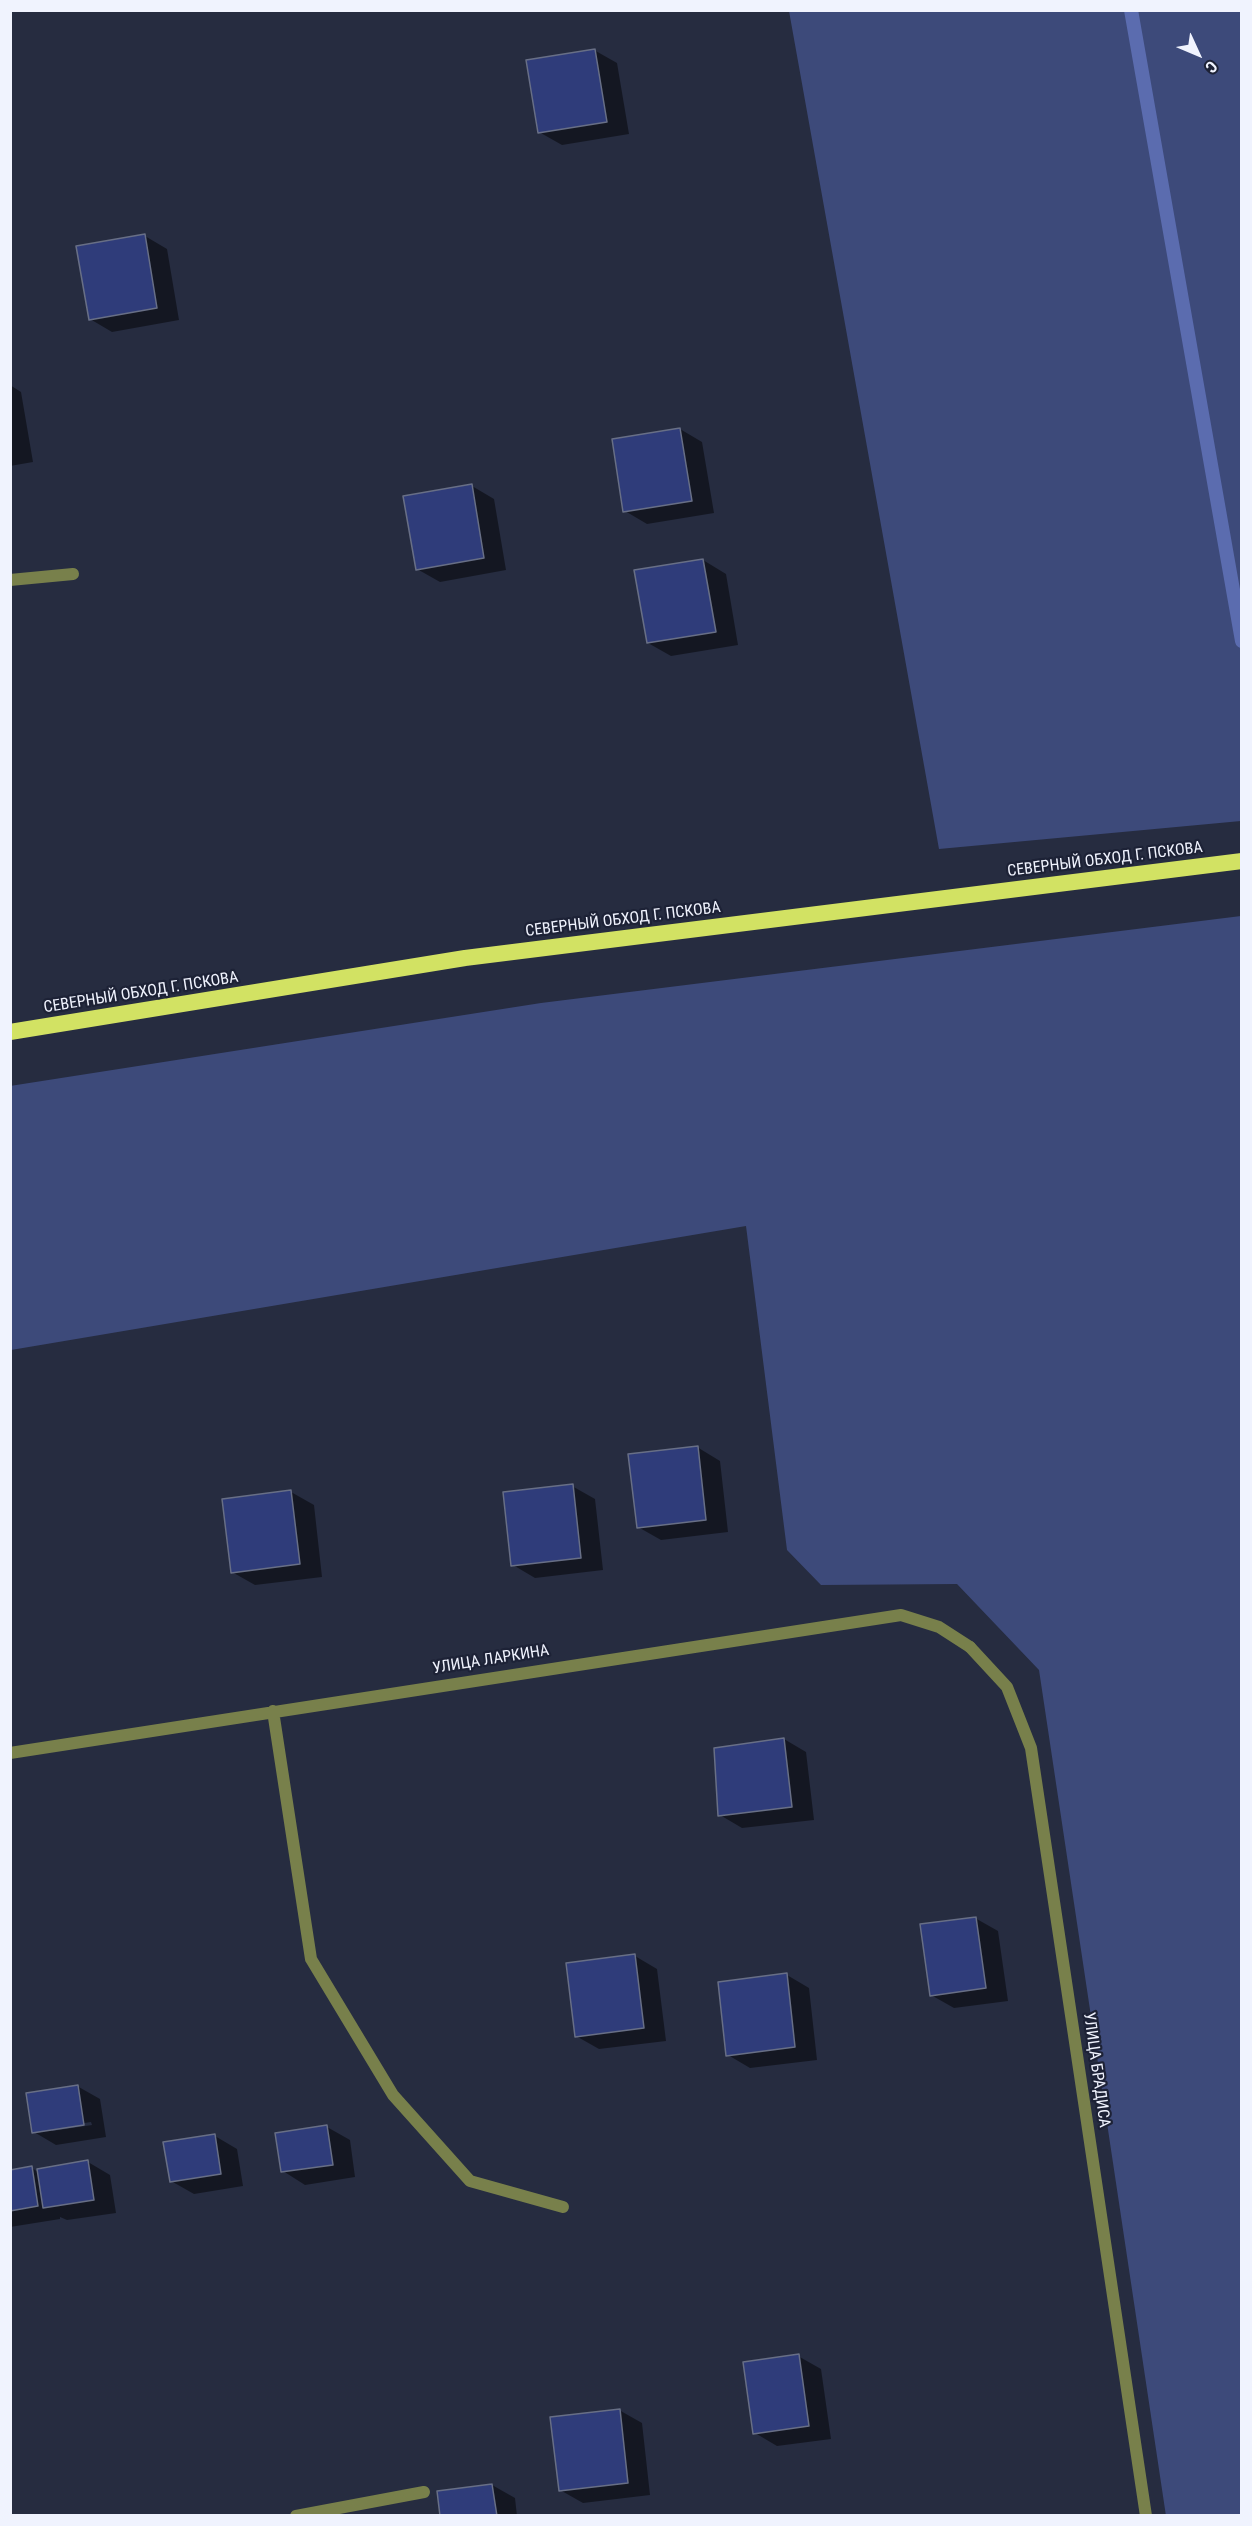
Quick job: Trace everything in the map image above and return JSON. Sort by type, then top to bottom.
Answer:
[{"type":"highway","name":"СЕВЕРНЫЙ ОБХОД Г. ПСКОВА","points":[[10,1032],[465,958],[1242,861]]},
{"type":"street","points":[[10,580],[73,574]]},
{"type":"street","name":"УЛИЦА ЛАРКИНА","points":[[10,1753],[900,1615],[939,1628],[970,1647]]},
{"type":"street","name":"УЛИЦА БРАДИСА","points":[[970,1647],[1007,1688],[1031,1748],[1146,2516]]},
{"type":"street","points":[[273,1711],[311,1959],[393,2095],[470,2181],[563,2207]]},
{"type":"street","points":[[296,2516],[424,2492]]},
{"type":"shaded area","points":[[789,11],[1241,11],[1241,821],[939,849]]},
{"type":"shaded area","points":[[1241,916],[1242,2515],[1166,2516],[1039,1670],[957,1584],[821,1585],[787,1550],[746,1226],[11,1350],[10,1086],[541,1003]]},
{"type":"building","points":[[595,49],[607,122],[538,133],[526,60]]},
{"type":"building","points":[[145,234],[157,308],[89,320],[76,246]]},
{"type":"building","points":[[680,428],[692,501],[623,512],[612,439]]},
{"type":"building","points":[[472,484],[484,558],[416,570],[403,496]]},
{"type":"building","points":[[703,559],[716,632],[647,643],[634,570]]},
{"type":"building","points":[[698,1446],[706,1520],[637,1528],[628,1454]]},
{"type":"building","points":[[573,1484],[581,1558],[511,1566],[503,1492]]},
{"type":"building","points":[[291,1490],[300,1564],[231,1573],[222,1499]]},
{"type":"building","points":[[784,1738],[792,1807],[718,1816],[714,1748]]},
{"type":"building","points":[[976,1917],[986,1988],[930,1996],[920,1924]]},
{"type":"building","points":[[635,1954],[644,2028],[575,2037],[566,1963]]},
{"type":"building","points":[[787,1973],[795,2047],[726,2056],[718,1982]]},
{"type":"building","points":[[78,2085],[84,2125],[32,2133],[26,2093]]},
{"type":"building","points":[[327,2125],[333,2165],[281,2172],[275,2133]]},
{"type":"building","points":[[215,2134],[221,2174],[170,2182],[163,2142]]},
{"type":"building","points":[[88,2160],[94,2200],[43,2208],[37,2169]]},
{"type":"building","points":[[32,2166],[38,2206],[10,2211],[10,2170]]},
{"type":"building","points":[[799,2354],[809,2426],[753,2434],[743,2362]]},
{"type":"building","points":[[620,2409],[628,2483],[559,2491],[550,2417]]},
{"type":"building","points":[[492,2484],[497,2516],[440,2516],[437,2491]]},
{"type":"waterway","points":[[1131,10],[1242,641]]}]
